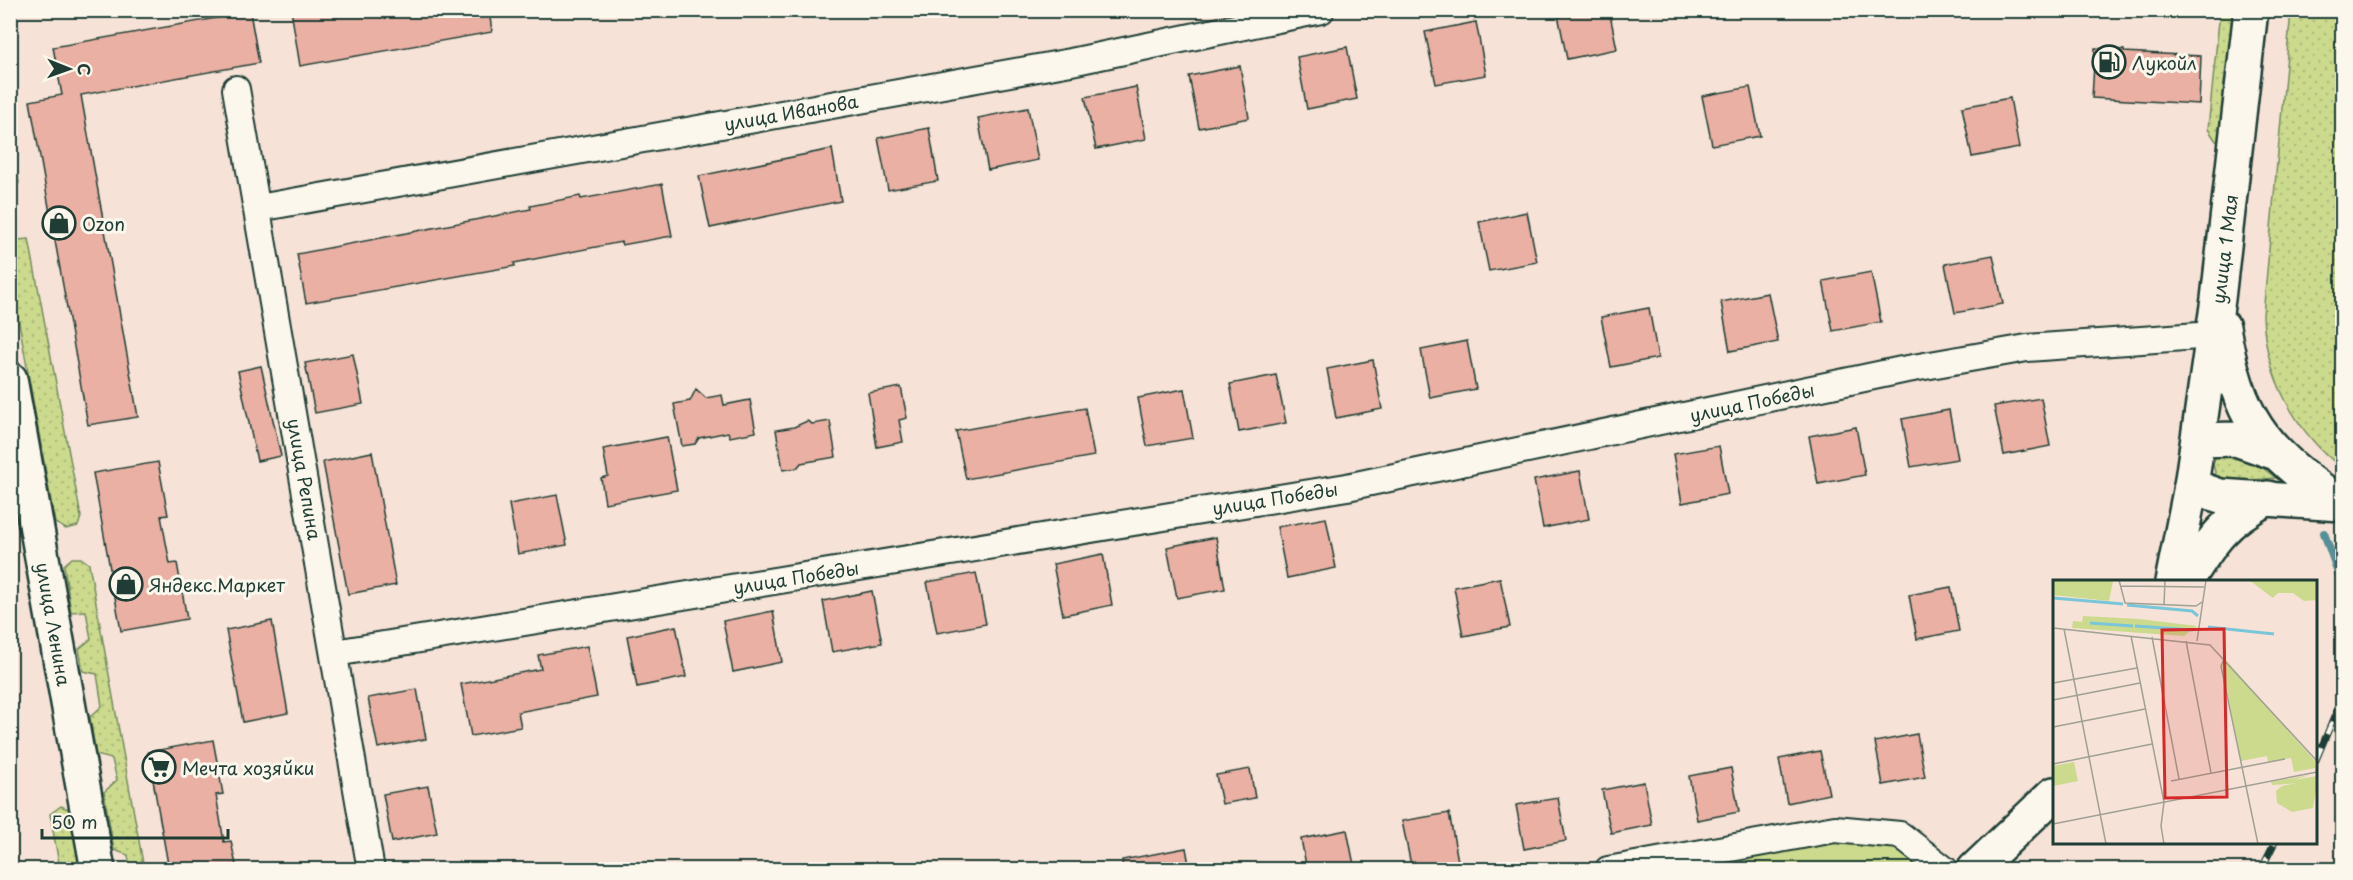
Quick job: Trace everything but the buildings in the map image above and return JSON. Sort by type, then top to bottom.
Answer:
[{"type":"main road","name":"улица 1 Мая","points":[[2172,580],[2191,486],[2218,299],[2251,10]]},
{"type":"main road","points":[[2218,299],[2237,393],[2251,421],[2273,452],[2302,477],[2342,504]]},
{"type":"main road","name":"улица Ленина","points":[[10,379],[98,870]]},
{"type":"main road","points":[[2198,440],[2236,439],[2273,452]]},
{"type":"main road","points":[[2191,486],[2220,496],[2342,504]]},
{"type":"main road","points":[[2187,580],[2208,546],[2227,524],[2268,498]]},
{"type":"main road","points":[[1974,870],[2053,796]]},
{"type":"street","name":"улица Иванова","points":[[259,208],[1071,62],[1322,10]]},
{"type":"street","name":"улица Репина","points":[[236,89],[259,208],[371,870]]},
{"type":"street","name":"улица Победы","points":[[335,653],[1347,487],[1902,370],[2027,348],[2213,335]]},
{"type":"street","points":[[1608,870],[1834,828],[1900,835],[1945,870]]},
{"type":"green space","points":[[2220,11],[2238,11],[2225,142],[2216,141],[2208,129]]},
{"type":"green space","points":[[2291,11],[2342,11],[2342,468],[2325,454],[2297,420],[2276,380],[2265,337],[2263,315]]},
{"type":"green space","points":[[11,134],[19,183],[13,190],[10,189]]},
{"type":"green space","points":[[29,239],[81,517],[78,526],[66,529],[55,523],[11,278],[11,250],[17,240]]},
{"type":"green space","points":[[2238,449],[2276,478],[2228,482],[2216,476],[2213,464],[2216,453]]},
{"type":"green space","points":[[72,558],[81,558],[89,564],[144,869],[130,869],[128,855],[114,850],[104,792],[117,780],[112,759],[96,755],[90,717],[102,706],[97,674],[83,671],[79,649],[91,639],[86,611],[71,612],[64,565]]},
{"type":"green space","points":[[61,806],[73,811],[83,869],[60,869],[50,814]]},
{"type":"green space","points":[[1835,840],[1892,846],[1926,869],[1667,870]]},
{"type":"waterway","points":[[2324,533],[2342,584]]},
{"type":"railway","points":[[2317,758],[2342,698]]},
{"type":"railway","points":[[2261,870],[2274,844]]},
{"type":"place","name":"Лукойл","points":[[2109,62]]},
{"type":"place","name":"Ozon","points":[[59,223]]},
{"type":"place","name":"Яндекс.Маркет","points":[[126,584]]},
{"type":"place","name":"Мечта хозяйки","points":[[159,767]]}]
